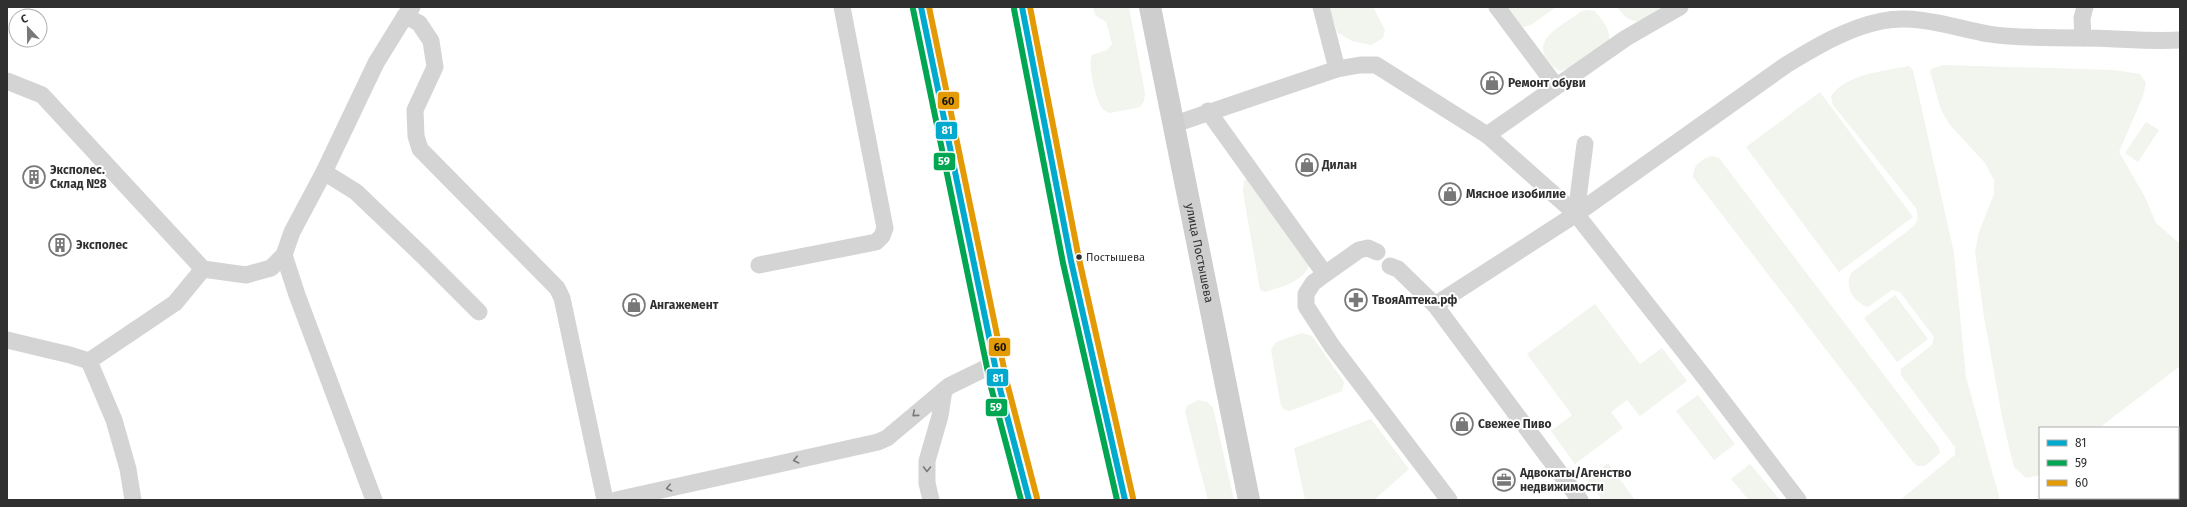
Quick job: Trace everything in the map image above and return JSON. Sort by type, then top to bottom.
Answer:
[{"type":"highway","points":[[921,7],[994,364],[1029,500]]},
{"type":"highway","points":[[1022,7],[1071,261],[1125,500]]},
{"type":"main road","name":"улица Постышева","points":[[1150,7],[1175,124],[1249,500]]},
{"type":"lane","points":[[759,265],[876,242],[882,236],[885,228],[842,7]]},
{"type":"lane","points":[[1321,7],[1337,69]]},
{"type":"lane","points":[[1497,7],[1556,86]]},
{"type":"lane","points":[[1487,135],[1626,38],[1680,7]]},
{"type":"lane","points":[[2083,38],[2082,18],[2085,7]]},
{"type":"lane","points":[[7,81],[42,95],[203,269],[246,275],[271,268],[284,255],[292,232],[324,172],[376,63],[408,11],[420,23],[431,41],[435,67],[415,110],[416,136],[420,148],[557,288],[562,298],[605,500]]},
{"type":"lane","points":[[1435,305],[1576,214],[1786,65],[1821,44],[1859,28],[1910,13],[1990,34],[2034,37],[2180,40]]},
{"type":"lane","points":[[1175,124],[1208,111],[1337,69],[1360,65],[1376,65],[1487,135],[1576,214],[1705,378],[1798,500]]},
{"type":"lane","points":[[1208,111],[1325,274]]},
{"type":"lane","points":[[1576,214],[1585,144]]},
{"type":"lane","points":[[324,172],[356,192],[479,312]]},
{"type":"lane","points":[[1377,252],[1368,248],[1359,250],[1313,283],[1306,294],[1306,306],[1332,346],[1449,500]]},
{"type":"lane","points":[[284,255],[297,295],[374,500]]},
{"type":"lane","points":[[1390,266],[1398,269],[1435,305],[1580,500]]},
{"type":"lane","points":[[89,362],[175,303],[203,269]]},
{"type":"lane","points":[[7,340],[70,355],[89,362],[114,420],[128,469],[133,500]]},
{"type":"lane","points":[[616,500],[878,442],[887,438],[944,390],[974,373],[994,364]]},
{"type":"lane","points":[[931,500],[927,483],[927,462],[940,416],[944,390]]},
{"type":"shaded area","points":[[1093,7],[1129,7],[1145,93],[1144,101],[1140,107],[1110,113],[1104,110],[1100,104],[1091,74],[1092,55],[1107,50],[1112,44],[1106,22],[1095,15]]},
{"type":"shaded area","points":[[1329,7],[1373,7],[1385,30],[1383,38],[1371,45],[1352,41],[1337,32]]},
{"type":"shaded area","points":[[1507,7],[1556,7],[1531,25],[1523,27]]},
{"type":"shaded area","points":[[1617,7],[1667,7],[1646,19],[1635,21],[1623,15]]},
{"type":"shaded area","points":[[1582,11],[1595,11],[1603,21],[1609,33],[1609,41],[1569,68],[1560,71],[1547,59],[1543,51],[1547,37],[1561,25]]},
{"type":"shaded area","points":[[1943,65],[2114,70],[2140,74],[2146,83],[2143,96],[2119,152],[2145,197],[2156,223],[2180,244],[2180,366],[2100,427],[2039,427],[2039,475],[2026,478],[2014,467],[2003,422],[1984,317],[1975,252],[1979,232],[1994,194],[1994,180],[1985,163],[1950,125],[1941,110],[1930,71],[1933,68]]},
{"type":"shaded area","points":[[1909,66],[1913,70],[1954,253],[1966,377],[2000,500],[1900,500],[1955,455],[1955,447],[1901,375],[1901,369],[1932,345],[1934,337],[1900,292],[1892,290],[1868,307],[1858,302],[1850,289],[1849,278],[1851,273],[1912,227],[1916,223],[1917,215],[1916,208],[1833,105],[1831,97],[1837,89],[1855,78]]},
{"type":"shaded area","points":[[1820,92],[1913,217],[1839,272],[1746,147]]},
{"type":"shaded area","points":[[2146,122],[2159,130],[2138,162],[2125,153]]},
{"type":"shaded area","points":[[1712,156],[1719,158],[1938,446],[1940,453],[1925,466],[1917,466],[1912,461],[1693,177],[1694,169],[1698,163]]},
{"type":"shaded area","points":[[1246,179],[1254,184],[1310,264],[1307,270],[1297,280],[1285,286],[1265,292],[1260,290],[1243,192],[1244,181]]},
{"type":"shaded area","points":[[1895,295],[1928,339],[1897,362],[1864,318]]},
{"type":"shaded area","points":[[1595,304],[1640,364],[1662,348],[1687,381],[1640,416],[1627,400],[1611,412],[1623,428],[1575,464],[1551,431],[1572,415],[1527,354]]},
{"type":"shaded area","points":[[1302,333],[1312,336],[1344,382],[1342,391],[1290,411],[1285,410],[1281,406],[1271,350],[1276,342]]},
{"type":"shaded area","points":[[1698,395],[1735,444],[1714,460],[1676,411]]},
{"type":"shaded area","points":[[1198,400],[1207,402],[1213,408],[1234,500],[1208,500],[1185,412],[1187,406]]},
{"type":"shaded area","points":[[1371,419],[1409,469],[1374,500],[1305,500],[1294,448]]},
{"type":"shaded area","points":[[1608,463],[1635,500],[1602,500],[1587,480]]},
{"type":"shaded area","points":[[1750,464],[1780,500],[1749,500],[1731,479]]},
{"type":"transit line","name":"81","points":[[921,7],[999,385],[1029,500]]},
{"type":"transit line","name":"60","points":[[929,7],[1007,383],[1037,498]]},
{"type":"transit line","name":"81","points":[[1022,7],[1071,261],[1125,500]]},
{"type":"transit line","name":"60","points":[[1030,7],[1079,259],[1133,498]]},
{"type":"transit line","name":"59","points":[[913,9],[991,387],[1021,500]]},
{"type":"transit line","name":"59","points":[[1014,9],[1063,263],[1117,500]]},
{"type":"place","name":"Ремонт обуви","points":[[1492,83]]},
{"type":"place","name":"Дилан","points":[[1307,165]]},
{"type":"place","name":"Эксполес. Склад №8","points":[[34,177]]},
{"type":"place","name":"Мясное изобилие","points":[[1450,194]]},
{"type":"place","name":"Эксполес","points":[[60,245]]},
{"type":"place","name":"Постышева","points":[[1079,257]]},
{"type":"place","name":"ТвояАптека.рф","points":[[1356,300]]},
{"type":"place","name":"Ангажемент","points":[[634,305]]},
{"type":"place","name":"Свежее Пиво","points":[[1462,424]]},
{"type":"place","name":"Адвокаты/Агенство недвижимости","points":[[1504,480]]}]
